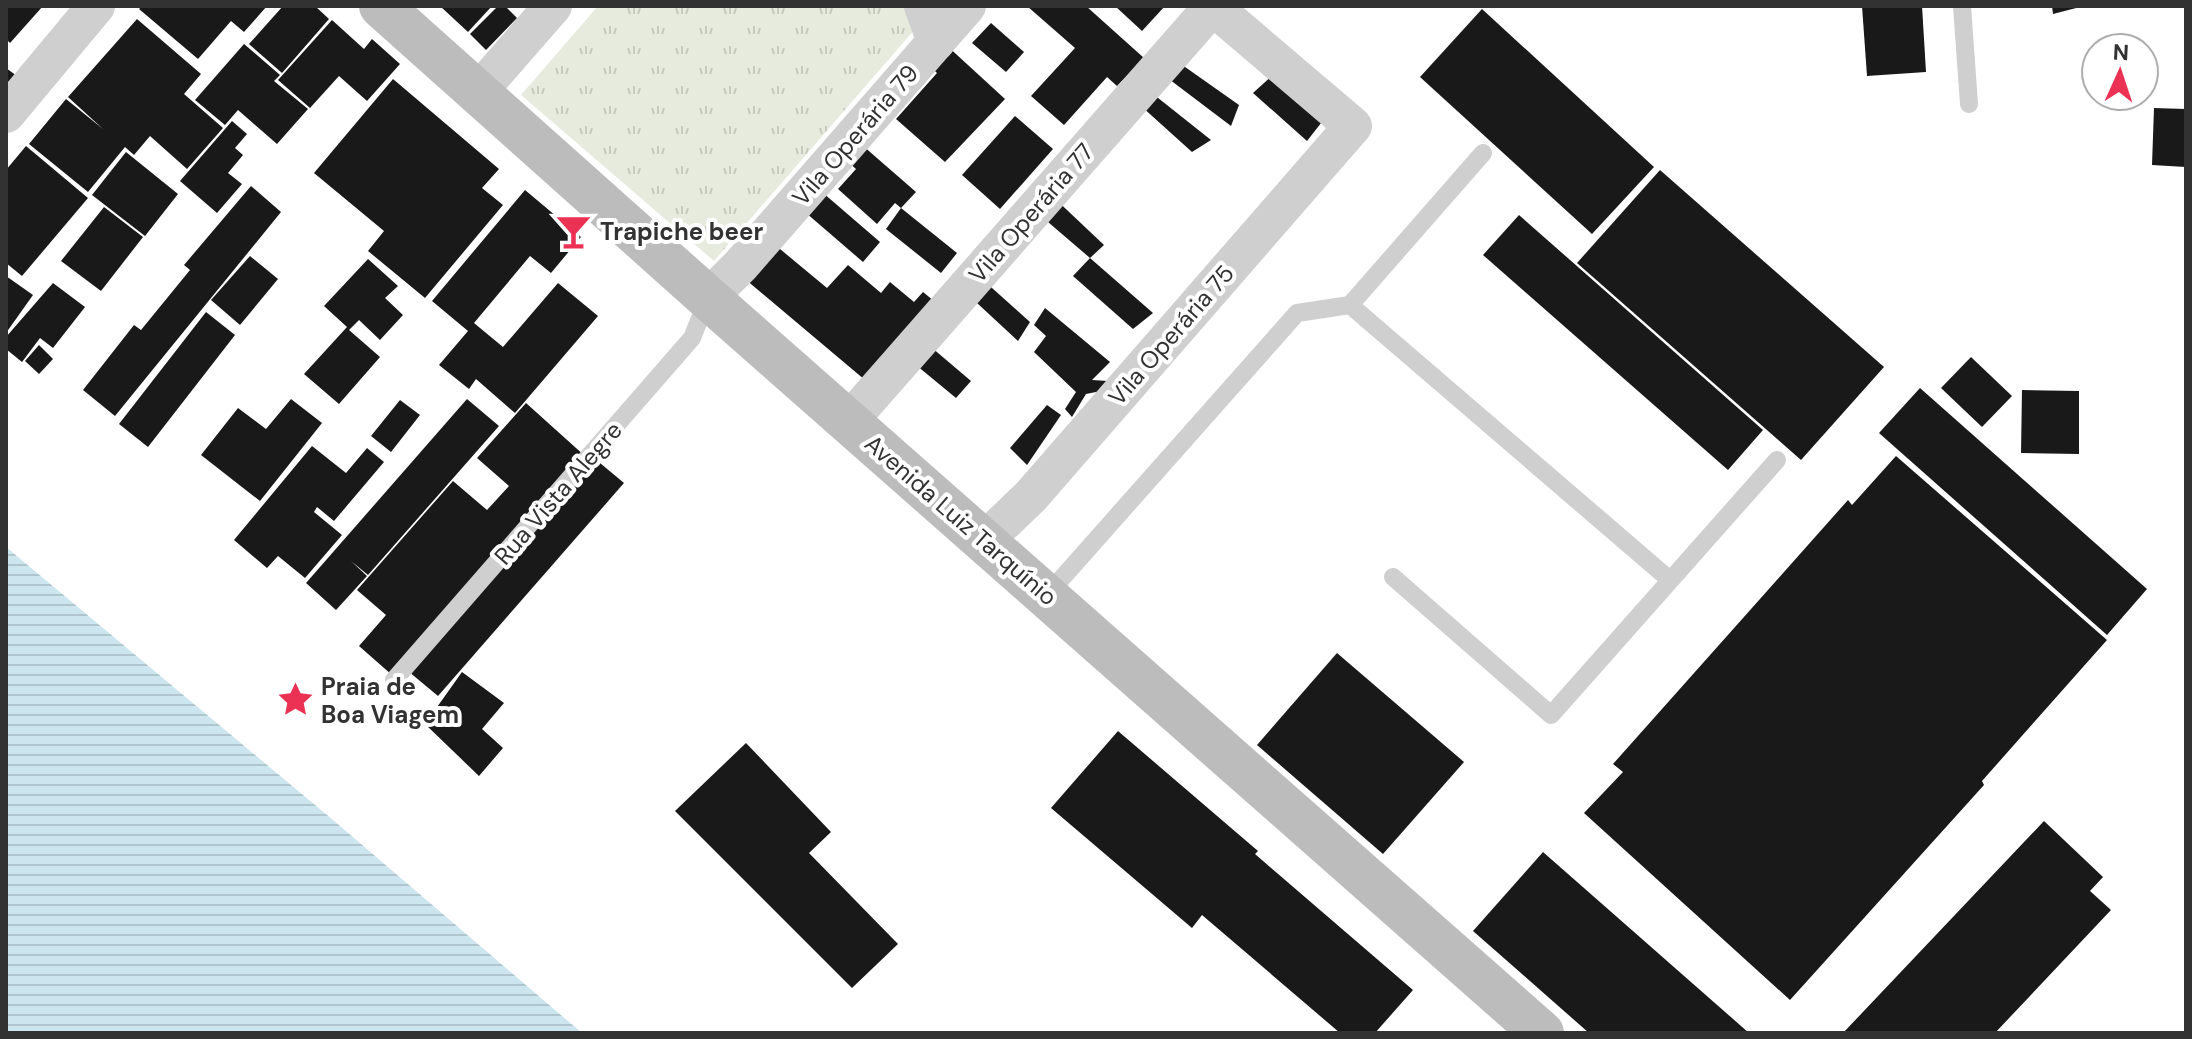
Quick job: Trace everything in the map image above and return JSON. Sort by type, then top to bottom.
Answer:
[{"type":"street","points":[[6,114],[96,6]]},
{"type":"street","name":"Avenida Luiz Tarquínio","points":[[381,6],[1542,1033]]},
{"type":"street","points":[[478,92],[553,6]]},
{"type":"street","points":[[923,6],[936,42]]},
{"type":"street","name":"Vila Operária 79","points":[[708,298],[741,265],[967,6]]},
{"type":"street","name":"Vila Operária 75","points":[[985,540],[1031,496],[1353,126],[1212,6]]},
{"type":"street","name":"Vila Operária 77","points":[[849,421],[1212,6]]},
{"type":"lane","points":[[1962,6],[1969,104]]},
{"type":"lane","points":[[1047,595],[1297,313],[1350,305],[1483,153]]},
{"type":"lane","name":"Rua Vista Alegre","points":[[394,680],[692,338],[708,298]]},
{"type":"lane","points":[[1350,305],[1670,580]]},
{"type":"lane","points":[[1393,577],[1551,715],[1777,460]]},
{"type":"green space","points":[[598,6],[935,6],[714,261],[521,95]]},
{"type":"water","points":[[6,547],[333,820],[582,1033],[6,1033]]},
{"type":"building","points":[[6,6],[43,6],[10,43],[6,39]]},
{"type":"building","points":[[142,6],[267,6],[244,32],[231,21],[198,59],[139,9]]},
{"type":"building","points":[[283,6],[315,6],[329,19],[282,73],[249,44]]},
{"type":"building","points":[[440,6],[492,6],[468,32]]},
{"type":"building","points":[[498,6],[505,6],[517,18],[486,50],[470,34]]},
{"type":"building","points":[[1027,6],[1086,6],[1144,58],[1117,86],[1107,77],[1064,125],[1031,96],[1075,48]]},
{"type":"building","points":[[1115,6],[1165,6],[1142,31]]},
{"type":"building","points":[[1862,6],[1922,6],[1926,72],[1867,76]]},
{"type":"building","points":[[2052,6],[2080,6],[2080,7],[2053,14]]},
{"type":"building","points":[[1482,9],[1654,167],[1592,234],[1420,77]]},
{"type":"building","points":[[137,19],[201,74],[184,94],[223,128],[187,169],[150,136],[134,155],[125,147],[88,192],[29,144],[66,99],[103,129],[68,97]]},
{"type":"building","points":[[332,20],[364,49],[372,39],[400,64],[367,101],[339,76],[310,108],[278,80]]},
{"type":"building","points":[[991,23],[1024,52],[1006,72],[972,43]]},
{"type":"building","points":[[944,43],[1005,99],[945,162],[896,119],[937,73],[927,63]]},
{"type":"building","points":[[244,44],[280,75],[274,81],[308,109],[277,144],[238,110],[225,125],[195,100]]},
{"type":"building","points":[[1178,62],[1239,105],[1231,126],[1157,70]]},
{"type":"building","points":[[6,68],[17,76],[6,89]]},
{"type":"building","points":[[1275,73],[1325,118],[1307,141],[1253,93]]},
{"type":"building","points":[[393,79],[499,169],[482,188],[503,205],[425,298],[368,251],[384,231],[314,173]]},
{"type":"building","points":[[1143,86],[1211,140],[1192,152],[1141,106]]},
{"type":"building","points":[[2160,108],[2186,109],[2186,167],[2152,165],[2154,112],[2160,112]]},
{"type":"building","points":[[1015,116],[1053,149],[1000,209],[962,175]]},
{"type":"building","points":[[232,121],[247,134],[235,148],[243,155],[228,173],[242,184],[217,213],[180,181]]},
{"type":"building","points":[[862,145],[916,192],[901,208],[895,203],[877,224],[838,189],[856,169],[847,161]]},
{"type":"building","points":[[26,146],[88,198],[22,276],[6,263],[6,170]]},
{"type":"building","points":[[126,152],[178,194],[145,236],[92,195]]},
{"type":"building","points":[[1660,170],[1884,367],[1801,460],[1577,263]]},
{"type":"building","points":[[251,186],[281,212],[115,416],[83,390],[134,325],[141,330],[190,270],[184,265]]},
{"type":"building","points":[[815,186],[880,242],[863,262],[798,206]]},
{"type":"building","points":[[525,190],[581,237],[551,273],[530,256],[474,323],[503,347],[558,283],[598,316],[515,413],[476,379],[469,389],[439,365],[468,331],[432,301]]},
{"type":"building","points":[[1049,193],[1104,245],[1090,258],[1034,210]]},
{"type":"building","points":[[104,207],[143,237],[101,291],[61,261]]},
{"type":"building","points":[[901,208],[957,253],[941,273],[886,229]]},
{"type":"building","points":[[1519,215],[1763,430],[1728,470],[1483,255]]},
{"type":"building","points":[[774,244],[827,288],[848,265],[881,293],[890,282],[914,302],[923,292],[934,301],[865,380],[745,279]]},
{"type":"building","points":[[250,256],[278,279],[240,325],[211,300]]},
{"type":"building","points":[[1090,258],[1153,313],[1133,329],[1073,276]]},
{"type":"building","points":[[368,259],[398,286],[385,298],[403,315],[380,340],[359,320],[349,330],[380,357],[339,404],[304,374],[347,327],[324,306]]},
{"type":"building","points":[[6,276],[33,295],[6,333]]},
{"type":"building","points":[[982,279],[1030,322],[1018,341],[963,290]]},
{"type":"building","points":[[53,283],[85,307],[53,348],[40,338],[22,362],[6,349],[6,337]]},
{"type":"building","points":[[1045,308],[1110,362],[1092,380],[1108,381],[1106,390],[1086,394],[1072,417],[1065,409],[1076,392],[1034,352],[1046,336],[1034,325]]},
{"type":"building","points":[[206,312],[235,335],[148,447],[119,424]]},
{"type":"building","points":[[39,345],[53,359],[39,374],[25,361]]},
{"type":"building","points":[[931,347],[971,381],[956,398],[916,365]]},
{"type":"building","points":[[1971,357],[2012,396],[1982,427],[1941,388]]},
{"type":"building","points":[[1920,388],[2147,589],[2107,635],[1879,433]]},
{"type":"building","points":[[2022,390],[2079,391],[2079,454],[2021,453]]},
{"type":"building","points":[[291,399],[322,423],[260,501],[201,455],[238,408],[266,429]]},
{"type":"building","points":[[467,399],[499,426],[368,575],[351,561],[367,576],[336,610],[306,583]]},
{"type":"building","points":[[400,400],[420,415],[391,452],[371,436]]},
{"type":"building","points":[[526,403],[586,457],[392,675],[359,646],[386,615],[357,590],[453,481],[487,510],[509,486],[477,458]]},
{"type":"building","points":[[1047,405],[1061,415],[1027,465],[1010,448]]},
{"type":"building","points":[[312,446],[346,473],[367,448],[384,462],[334,521],[317,507],[314,512],[342,535],[305,578],[278,556],[267,568],[234,540]]},
{"type":"building","points":[[1896,456],[2107,640],[1982,781],[1984,785],[1790,1000],[1584,813],[1623,772],[1613,764],[1848,500],[1852,505]]},
{"type":"building","points":[[594,458],[624,483],[438,696],[408,671]]},
{"type":"building","points":[[1337,653],[1464,762],[1383,854],[1257,745]]},
{"type":"building","points":[[462,672],[504,703],[482,729],[503,748],[479,776],[425,724]]},
{"type":"building","points":[[1118,731],[1413,990],[1375,1033],[1340,1033],[1202,915],[1192,928],[1051,808]]},
{"type":"building","points":[[746,743],[831,832],[809,853],[898,944],[852,988],[675,811]]},
{"type":"building","points":[[2044,821],[2103,877],[2090,891],[2111,910],[1995,1033],[1843,1033]]},
{"type":"building","points":[[1543,852],[1749,1033],[1589,1033],[1473,931]]},
{"type":"place","name":"Trapiche beer","points":[[574,231]]},
{"type":"place","name":"Praia de Boa Viagem","points":[[295,700]]}]
